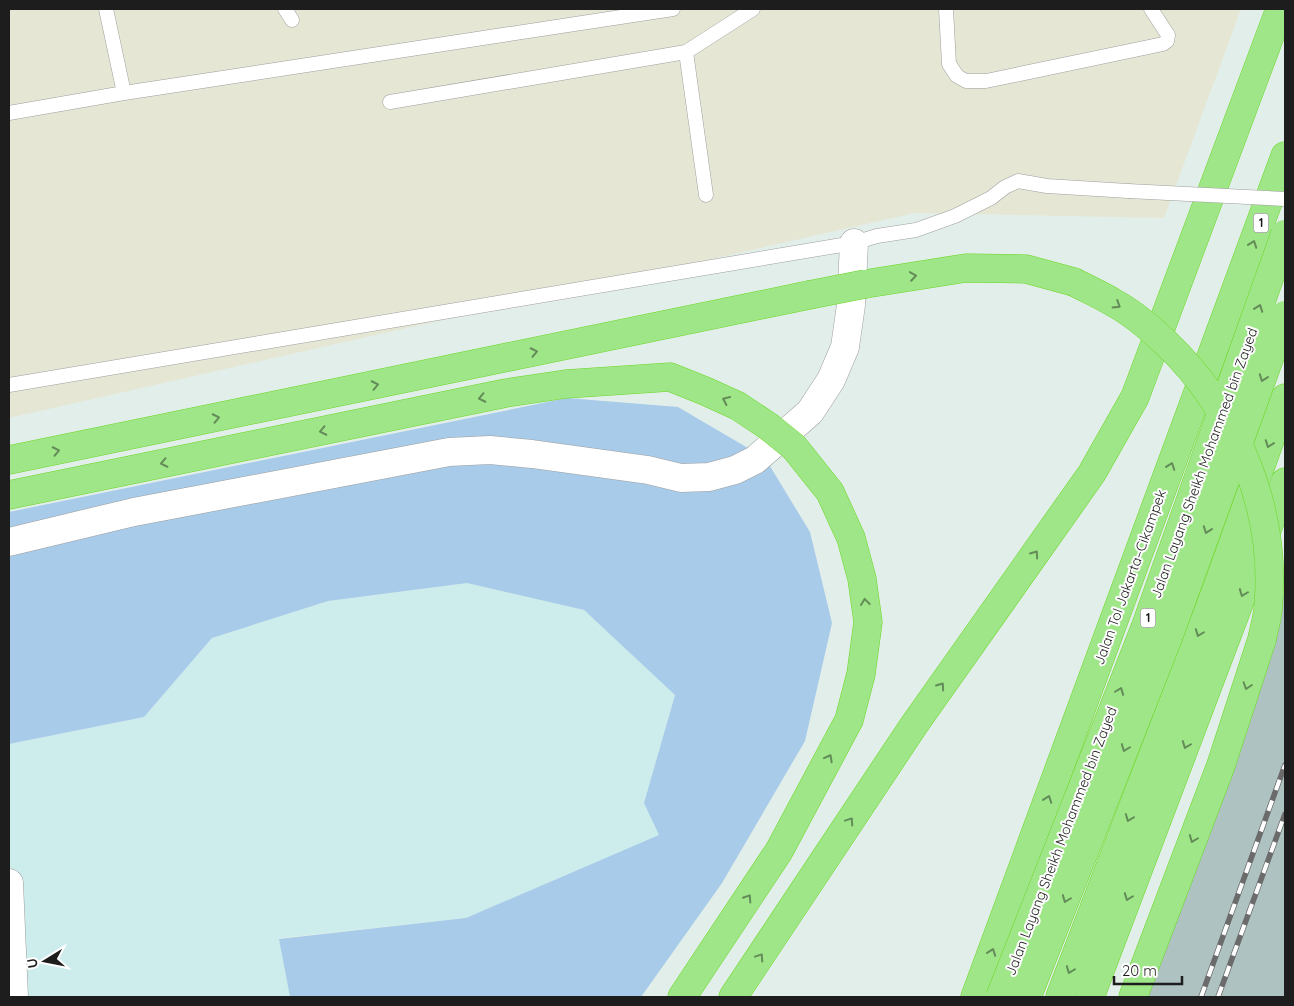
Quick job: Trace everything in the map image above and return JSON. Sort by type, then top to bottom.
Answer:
[{"type":"highway","points":[[733,997],[914,725],[1092,473],[1136,397],[1280,9]]},
{"type":"highway","name":"Jalan Tol Jakarta–Cikampek","points":[[975,997],[1285,156]]},
{"type":"highway","name":"Jalan Layang Sheikh Mohammed bin Zayed","points":[[1000,997],[1145,628],[1285,234]]},
{"type":"highway","points":[[9,460],[865,284],[966,268],[1026,269],[1074,282],[1116,303],[1153,331],[1180,356],[1200,379],[1232,429],[1250,472],[1263,522],[1267,555],[1268,609],[1262,639],[1221,765],[1133,997]]},
{"type":"highway","name":"Jalan Layang Sheikh Mohammed bin Zayed","points":[[1027,997],[1168,638],[1285,315]]},
{"type":"highway","points":[[9,495],[506,393],[566,384],[670,377],[738,406],[768,426],[794,448],[830,492],[851,538],[862,579],[868,622],[861,674],[849,720],[779,851],[682,997]]},
{"type":"highway","points":[[1060,997],[1216,588],[1285,398]]},
{"type":"highway","points":[[1090,997],[1285,482]]},
{"type":"street","points":[[9,542],[134,512],[449,452],[490,450],[532,454],[648,470],[682,478],[709,478],[735,470],[755,460],[810,412],[831,380],[845,347],[851,306],[854,243]]},
{"type":"street","points":[[9,883],[14,997]]},
{"type":"lane","points":[[106,9],[124,93]]},
{"type":"lane","points":[[9,113],[124,93],[672,9]]},
{"type":"lane","points":[[390,102],[686,52],[753,9]]},
{"type":"lane","points":[[946,9],[949,64],[957,76],[966,81],[986,81],[1164,44],[1168,42],[1168,35],[1152,9]]},
{"type":"lane","points":[[686,52],[706,195]]},
{"type":"lane","points":[[9,385],[854,243],[877,236],[916,230],[955,216],[992,198],[1005,187],[1018,181],[1047,186],[1285,199]]},
{"type":"shaded area","points":[[9,9],[1241,9],[1164,218],[915,213],[9,418]]},
{"type":"shaded area","points":[[567,398],[678,407],[765,458],[810,532],[832,623],[805,741],[722,883],[641,997],[290,997],[279,939],[466,918],[659,835],[644,803],[675,695],[584,610],[467,583],[328,601],[212,638],[144,717],[9,744],[9,512]]},
{"type":"shaded area","points":[[467,583],[584,610],[675,695],[644,803],[660,835],[466,918],[279,938],[290,997],[9,997],[9,744],[144,717],[212,638],[328,601]]},
{"type":"shaded area","points":[[1285,591],[1285,997],[1124,997]]},
{"type":"railway","points":[[1201,997],[1285,765]]},
{"type":"railway","points":[[1218,997],[1285,814]]}]
